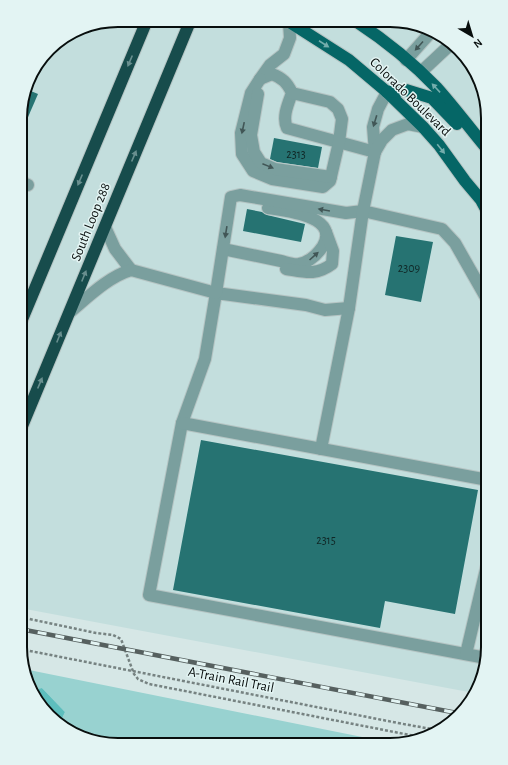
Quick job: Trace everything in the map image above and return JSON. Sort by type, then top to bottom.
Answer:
[{"type":"highway","name":"South Loop 288","points":[[27,305],[144,27]]},
{"type":"highway","name":"South Loop 288","points":[[27,414],[188,27]]},
{"type":"main road","name":"Colorado Boulevard","points":[[296,27],[349,60],[387,92],[423,127],[453,164],[465,182],[481,200]]},
{"type":"main road","name":"Colorado Boulevard","points":[[364,27],[386,42],[421,72],[450,103],[481,141]]},
{"type":"main road","points":[[387,92],[406,90],[432,98],[451,116],[481,151]]},
{"type":"lane","points":[[290,27],[290,38],[284,54],[270,65],[251,93],[241,134],[242,154],[253,171],[272,179],[323,187],[330,181],[339,142],[342,119],[338,109],[330,102],[292,93]]},
{"type":"lane","points":[[406,60],[428,35]]},
{"type":"lane","points":[[421,72],[447,48]]},
{"type":"lane","points":[[260,79],[272,74],[281,78],[288,84],[292,93],[284,122],[287,128],[376,152]]},
{"type":"lane","points":[[376,152],[372,127],[378,109],[387,92]]},
{"type":"lane","points":[[322,449],[349,308],[363,212],[376,152],[382,140],[392,130],[408,124],[423,127]]},
{"type":"lane","points":[[480,657],[149,595],[182,424],[205,359],[231,197],[240,195],[346,213],[363,212],[442,228],[455,243],[481,289]]},
{"type":"lane","points":[[223,253],[310,273],[323,271],[332,264],[333,251],[325,229],[316,220],[304,215],[231,201]]},
{"type":"lane","points":[[105,226],[115,249],[131,270]]},
{"type":"lane","points":[[223,253],[298,264],[311,260],[321,248],[326,240],[325,229]]},
{"type":"lane","points":[[70,312],[94,292],[120,274],[131,270],[216,293],[306,305],[325,310],[349,308]]},
{"type":"lane","points":[[182,424],[481,479]]},
{"type":"lane","points":[[466,654],[481,591]]},
{"type":"path","points":[[27,618],[113,634],[121,639],[134,674],[138,679],[149,684],[411,735]]},
{"type":"path","name":"A-Train Rail Trail","points":[[27,650],[430,729]]},
{"type":"shaded area","points":[[112,27],[390,27],[414,30],[436,39],[452,52],[452,56],[456,56],[469,72],[478,94],[481,112],[481,653],[469,692],[27,609],[27,118],[30,94],[36,78],[42,67],[67,42],[89,32]]},
{"type":"shaded area","points":[[30,670],[367,738],[106,737],[94,735],[72,726],[62,718],[65,712],[42,688],[37,689]]},
{"type":"shaded area","points":[[42,688],[65,712],[62,718],[46,702],[37,689]]},
{"type":"building","points":[[31,91],[38,94],[27,119]]},
{"type":"building","points":[[274,138],[322,147],[318,168],[277,162],[270,159]]},
{"type":"building","points":[[247,209],[305,224],[301,242],[243,231]]},
{"type":"building","points":[[396,236],[433,242],[421,302],[385,295]]},
{"type":"building","points":[[201,440],[478,490],[455,614],[385,601],[380,628],[173,590]]},
{"type":"railway","points":[[27,630],[453,712]]}]
